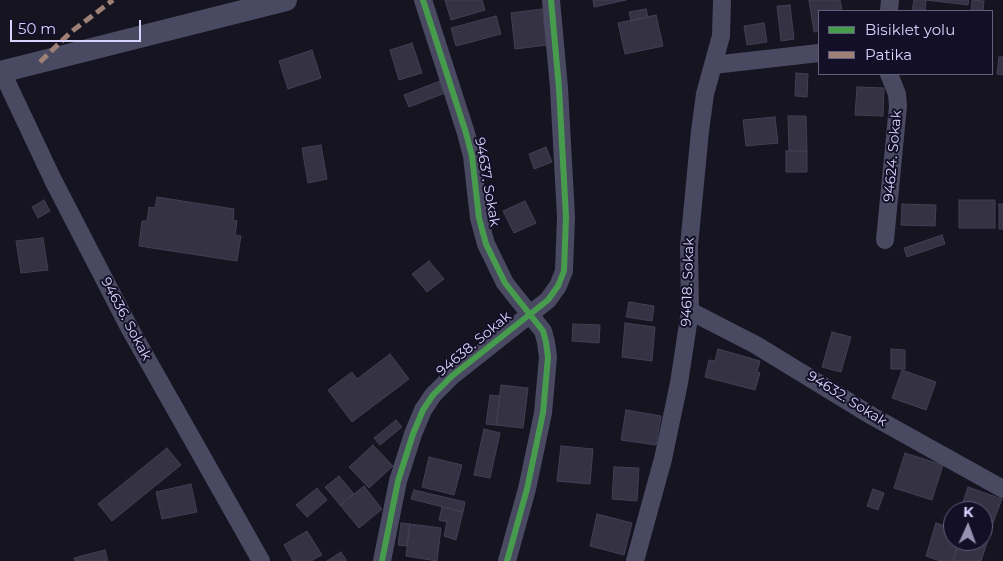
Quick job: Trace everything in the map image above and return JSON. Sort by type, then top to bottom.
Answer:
[{"type":"street","points":[[1,72],[286,0]]},
{"type":"street","name":"94637. Sokak","points":[[423,0],[472,156],[478,218],[486,244],[505,283],[543,331],[546,342],[547,378],[543,413],[527,489],[507,561]]},
{"type":"street","name":"94638. Sokak","points":[[382,561],[398,481],[423,410],[433,395],[452,376],[548,300],[558,286],[564,270],[566,249],[559,88],[551,0]]},
{"type":"street","name":"94618. Sokak","points":[[635,561],[663,459],[679,383],[690,311],[689,246],[695,179],[705,94],[721,36],[722,0]]},
{"type":"street","points":[[713,65],[818,53]]},
{"type":"street","name":"94636. Sokak","points":[[1,72],[53,180],[130,330],[261,561]]},
{"type":"street","name":"94624. Sokak","points":[[885,240],[898,106],[894,85],[889,75]]},
{"type":"street","name":"94632. Sokak","points":[[690,311],[764,350],[872,416],[1003,489]]},
{"type":"building","points":[[445,0],[482,0],[485,10],[451,20]]},
{"type":"building","points":[[593,0],[626,0],[594,7]]},
{"type":"building","points":[[809,0],[840,0],[842,10],[818,10],[818,31],[814,32]]},
{"type":"building","points":[[914,0],[926,0],[925,10],[912,10]]},
{"type":"building","points":[[926,0],[969,0],[968,5]]},
{"type":"building","points":[[972,0],[984,1],[983,10],[971,10]]},
{"type":"building","points":[[790,5],[794,39],[781,41],[777,6]]},
{"type":"building","points":[[542,9],[547,45],[515,49],[511,13]]},
{"type":"building","points":[[646,9],[648,17],[631,21],[629,12]]},
{"type":"building","points":[[656,15],[663,46],[625,54],[618,23]]},
{"type":"building","points":[[496,16],[501,34],[456,46],[451,28]]},
{"type":"building","points":[[764,23],[767,42],[747,45],[744,26]]},
{"type":"building","points":[[412,43],[422,73],[399,80],[390,50]]},
{"type":"building","points":[[312,50],[321,78],[288,89],[279,61]]},
{"type":"building","points":[[999,57],[1003,57],[1003,75],[997,74]]},
{"type":"building","points":[[796,73],[808,74],[807,97],[795,96]]},
{"type":"building","points":[[440,81],[445,93],[409,107],[404,95]]},
{"type":"building","points":[[857,87],[884,88],[883,116],[855,115]]},
{"type":"building","points":[[788,116],[806,116],[807,151],[789,152]]},
{"type":"building","points":[[775,117],[778,143],[746,146],[743,120]]},
{"type":"building","points":[[321,145],[327,179],[308,183],[302,148]]},
{"type":"building","points":[[546,147],[552,162],[534,169],[529,154]]},
{"type":"building","points":[[786,151],[807,151],[807,172],[786,172]]},
{"type":"building","points":[[157,197],[234,209],[233,220],[237,221],[235,235],[241,236],[237,261],[139,246],[142,221],[147,221],[149,207],[155,208]]},
{"type":"building","points":[[44,200],[50,211],[38,218],[32,207]]},
{"type":"building","points":[[959,200],[995,200],[995,228],[959,228]]},
{"type":"building","points":[[525,201],[536,223],[514,233],[503,211]]},
{"type":"building","points":[[902,204],[936,205],[935,226],[901,225]]},
{"type":"building","points":[[999,204],[1003,204],[1003,229],[999,229]]},
{"type":"building","points":[[942,235],[945,244],[907,257],[904,248]]},
{"type":"building","points":[[43,238],[48,270],[21,273],[16,241]]},
{"type":"building","points":[[429,261],[444,279],[427,292],[412,274]]},
{"type":"building","points":[[629,302],[654,306],[652,321],[626,317]]},
{"type":"building","points":[[625,323],[655,327],[652,361],[622,357]]},
{"type":"building","points":[[573,324],[600,325],[599,343],[572,341]]},
{"type":"building","points":[[832,332],[851,337],[841,372],[822,367]]},
{"type":"building","points":[[718,349],[760,361],[757,372],[760,373],[755,390],[705,377],[709,360],[715,361]]},
{"type":"building","points":[[891,349],[905,350],[905,369],[891,369]]},
{"type":"building","points":[[390,354],[409,379],[352,422],[328,390],[352,372],[357,379]]},
{"type":"building","points":[[902,370],[936,382],[926,410],[892,398]]},
{"type":"building","points":[[501,385],[528,388],[523,428],[496,425]]},
{"type":"building","points":[[490,395],[500,396],[496,425],[486,424]]},
{"type":"building","points":[[626,410],[661,416],[656,445],[621,440]]},
{"type":"building","points":[[396,420],[402,427],[380,445],[374,438]]},
{"type":"building","points":[[484,429],[500,433],[490,478],[474,475]]},
{"type":"building","points":[[373,445],[393,466],[369,488],[349,467]]},
{"type":"building","points":[[561,446],[593,449],[590,484],[557,481]]},
{"type":"building","points":[[167,448],[181,465],[112,521],[98,504]]},
{"type":"building","points":[[905,453],[943,465],[932,500],[894,488]]},
{"type":"building","points":[[429,457],[462,465],[454,495],[422,487]]},
{"type":"building","points":[[614,467],[639,468],[637,501],[612,499]]},
{"type":"building","points":[[339,476],[354,494],[340,505],[325,487]]},
{"type":"building","points":[[191,484],[197,512],[162,519],[156,492]]},
{"type":"building","points":[[364,486],[382,509],[359,528],[340,505]]},
{"type":"building","points":[[968,487],[1002,499],[993,523],[993,501],[963,501]]},
{"type":"building","points":[[317,488],[327,500],[307,517],[296,505]]},
{"type":"building","points":[[873,489],[884,493],[878,510],[867,506]]},
{"type":"building","points":[[414,490],[465,502],[463,512],[411,499]]},
{"type":"building","points":[[442,507],[463,512],[456,540],[444,536],[447,522],[439,520]]},
{"type":"building","points":[[597,514],[632,523],[624,555],[590,546]]},
{"type":"building","points":[[401,523],[410,524],[407,546],[398,545]]},
{"type":"building","points":[[936,523],[943,525],[943,551],[956,551],[953,561],[940,561],[926,556]]},
{"type":"building","points":[[410,524],[441,528],[437,561],[406,556]]},
{"type":"building","points":[[307,531],[322,555],[311,561],[293,561],[284,545]]},
{"type":"building","points":[[105,550],[108,561],[75,561],[74,558]]},
{"type":"building","points":[[956,551],[984,551],[981,561],[953,561]]},
{"type":"building","points":[[341,552],[347,561],[327,561]]},
{"type":"marked path","points":[[40,62],[71,32],[113,0]]},
{"type":"cycle path","points":[[423,0],[472,156],[479,218],[486,244],[505,283],[543,331],[546,342],[548,357],[543,413],[527,489],[507,561]]},
{"type":"cycle path","points":[[382,561],[398,481],[423,410],[433,395],[452,376],[548,300],[558,286],[564,271],[566,217],[559,88],[551,0]]}]
